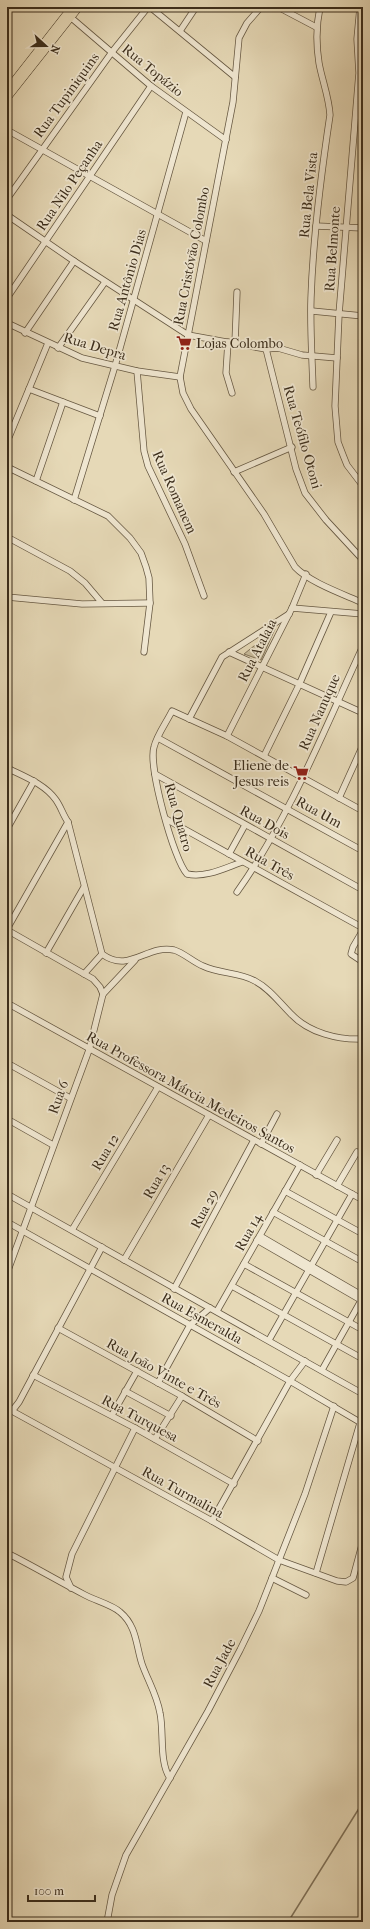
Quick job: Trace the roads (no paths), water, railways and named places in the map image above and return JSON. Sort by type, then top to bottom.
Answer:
[{"type":"main road","points":[[7,96],[76,8]]},
{"type":"street","points":[[149,7],[235,77]]},
{"type":"street","name":"Rua Tupiniquins","points":[[7,199],[112,52],[149,7]]},
{"type":"street","points":[[180,31],[196,7]]},
{"type":"street","name":"Rua Cristóvão Colombo","points":[[261,7],[247,23],[239,38],[226,140],[180,377],[183,393],[191,409],[264,514],[295,567],[326,587],[363,603]]},
{"type":"street","points":[[278,7],[316,28]]},
{"type":"street","name":"Rua Bela Vista","points":[[313,387],[311,300],[316,226],[330,115],[329,104],[319,64],[316,28],[320,7]]},
{"type":"street","name":"Rua Belmonte","points":[[360,7],[357,39],[358,80],[345,227],[335,406],[338,442],[347,466],[363,486]]},
{"type":"street","name":"Rua Topázio","points":[[69,16],[151,86],[226,140]]},
{"type":"street","name":"Rua Nilo Peçanha","points":[[7,298],[151,86]]},
{"type":"street","name":"Rua Antônio Dias","points":[[74,500],[115,366],[186,112]]},
{"type":"street","points":[[7,130],[206,241]]},
{"type":"street","points":[[7,214],[105,282],[188,335],[266,349],[278,348],[302,355],[337,358]]},
{"type":"street","points":[[316,226],[363,228]]},
{"type":"street","points":[[25,333],[74,261]]},
{"type":"street","points":[[58,348],[105,282]]},
{"type":"street","points":[[235,343],[237,292]]},
{"type":"street","points":[[312,311],[363,316]]},
{"type":"street","name":"Rua Depra","points":[[7,323],[25,333],[82,358],[137,371],[180,377]]},
{"type":"street","points":[[228,342],[226,373],[232,393]]},
{"type":"street","points":[[8,438],[48,343]]},
{"type":"street","name":"Rua Teófilo Otoni","points":[[266,349],[305,493],[326,520],[363,560]]},
{"type":"street","name":"Rua Romanem","points":[[137,371],[144,451],[148,466],[185,544],[204,596]]},
{"type":"street","points":[[29,389],[100,416]]},
{"type":"street","points":[[36,480],[63,402]]},
{"type":"street","points":[[234,472],[292,447]]},
{"type":"street","points":[[7,467],[108,516],[130,538],[141,553],[146,567],[150,604],[144,652]]},
{"type":"street","points":[[7,537],[70,571],[85,583],[102,603]]},
{"type":"street","name":"Rua Atalaia","points":[[227,736],[292,608],[306,574]]},
{"type":"street","points":[[7,597],[82,604],[150,604]]},
{"type":"street","points":[[292,608],[363,614]]},
{"type":"street","points":[[264,756],[299,685],[331,612]]},
{"type":"street","points":[[289,614],[222,657],[189,719],[227,736],[363,811]]},
{"type":"street","name":"Rua Nanuque","points":[[237,892],[254,868],[271,839],[303,778],[363,646]]},
{"type":"street","points":[[229,652],[363,713]]},
{"type":"street","name":"Rua Quatro","points":[[189,719],[172,711],[153,748],[155,774],[166,819],[180,865],[187,874],[197,875],[209,874],[242,862]]},
{"type":"street","name":"Rua Um","points":[[158,738],[363,851]]},
{"type":"street","points":[[340,798],[363,745]]},
{"type":"street","points":[[7,768],[34,782],[50,793],[56,800],[68,822],[102,954],[108,959],[121,962],[135,960],[157,950],[173,950],[204,967],[238,974],[254,981],[276,998],[302,1024],[320,1032],[343,1039],[363,1039]]},
{"type":"street","name":"Rua Dois","points":[[155,774],[363,890]]},
{"type":"street","points":[[7,829],[34,782]]},
{"type":"street","name":"Rua Três","points":[[166,819],[363,929]]},
{"type":"street","points":[[68,822],[7,929],[46,953],[93,978],[103,994],[135,960]]},
{"type":"street","points":[[229,854],[245,825]]},
{"type":"street","points":[[46,953],[84,887]]},
{"type":"street","points":[[363,929],[353,947],[351,954],[363,962]]},
{"type":"street","points":[[84,974],[102,954]]},
{"type":"street","name":"Rua 6","points":[[7,1273],[70,1098],[89,1050],[103,994]]},
{"type":"street","name":"Rua Professora Márcia Medeiros Santos","points":[[7,1003],[89,1050],[158,1086],[361,1199]]},
{"type":"street","points":[[7,1063],[70,1098]]},
{"type":"street","name":"Rua 12","points":[[72,1230],[158,1086]]},
{"type":"street","points":[[262,1144],[277,1114]]},
{"type":"street","name":"Rua 13","points":[[124,1260],[209,1115]]},
{"type":"street","points":[[7,1119],[53,1145]]},
{"type":"street","name":"Rua 29","points":[[174,1289],[254,1140]]},
{"type":"street","points":[[316,1175],[337,1140]]},
{"type":"street","points":[[337,1186],[357,1152]]},
{"type":"street","name":"Rua 14","points":[[217,1311],[300,1165]]},
{"type":"street","points":[[285,1191],[363,1234]]},
{"type":"street","points":[[361,1199],[363,1192]]},
{"type":"street","points":[[7,1194],[102,1246],[174,1289],[305,1360],[363,1394]]},
{"type":"street","points":[[269,1340],[352,1194]]},
{"type":"street","points":[[273,1212],[363,1262]]},
{"type":"street","points":[[7,1222],[22,1231]]},
{"type":"street","name":"Rua Esmeralda","points":[[22,1231],[334,1406],[361,1424]]},
{"type":"street","points":[[258,1238],[362,1298],[322,1370]]},
{"type":"street","points":[[10,1410],[33,1375],[102,1246]]},
{"type":"street","points":[[244,1264],[363,1330]]},
{"type":"street","points":[[232,1286],[363,1359]]},
{"type":"street","points":[[158,1383],[190,1325],[210,1308]]},
{"type":"street","name":"Rua João Vinte e Três","points":[[58,1328],[182,1396],[258,1441]]},
{"type":"street","points":[[212,1521],[258,1441],[290,1381],[305,1360]]},
{"type":"street","points":[[112,1415],[137,1371]]},
{"type":"street","name":"Rua Turquesa","points":[[33,1375],[112,1415],[234,1484]]},
{"type":"street","points":[[125,1391],[171,1416]]},
{"type":"street","points":[[155,1439],[171,1416],[182,1396]]},
{"type":"street","name":"Rua Jade","points":[[107,1922],[112,1895],[126,1855],[240,1650],[272,1578],[317,1460],[334,1406]]},
{"type":"street","name":"Rua Turmalina","points":[[10,1410],[212,1521],[279,1560],[337,1581],[346,1582],[353,1578],[363,1541]]},
{"type":"street","points":[[316,1573],[361,1424]]},
{"type":"street","points":[[71,1588],[66,1576],[72,1554],[135,1428]]},
{"type":"street","points":[[7,1553],[71,1588],[120,1611],[135,1633],[141,1660],[154,1692],[159,1710],[164,1758],[167,1773],[170,1778]]},
{"type":"street","points":[[272,1578],[306,1595]]},
{"type":"waterway","points":[[288,1922],[363,1802]]},
{"type":"place","name":"Lojas Colombo","points":[[184,343]]},
{"type":"place","name":"Eliene de Jesus reis","points":[[301,773]]}]
